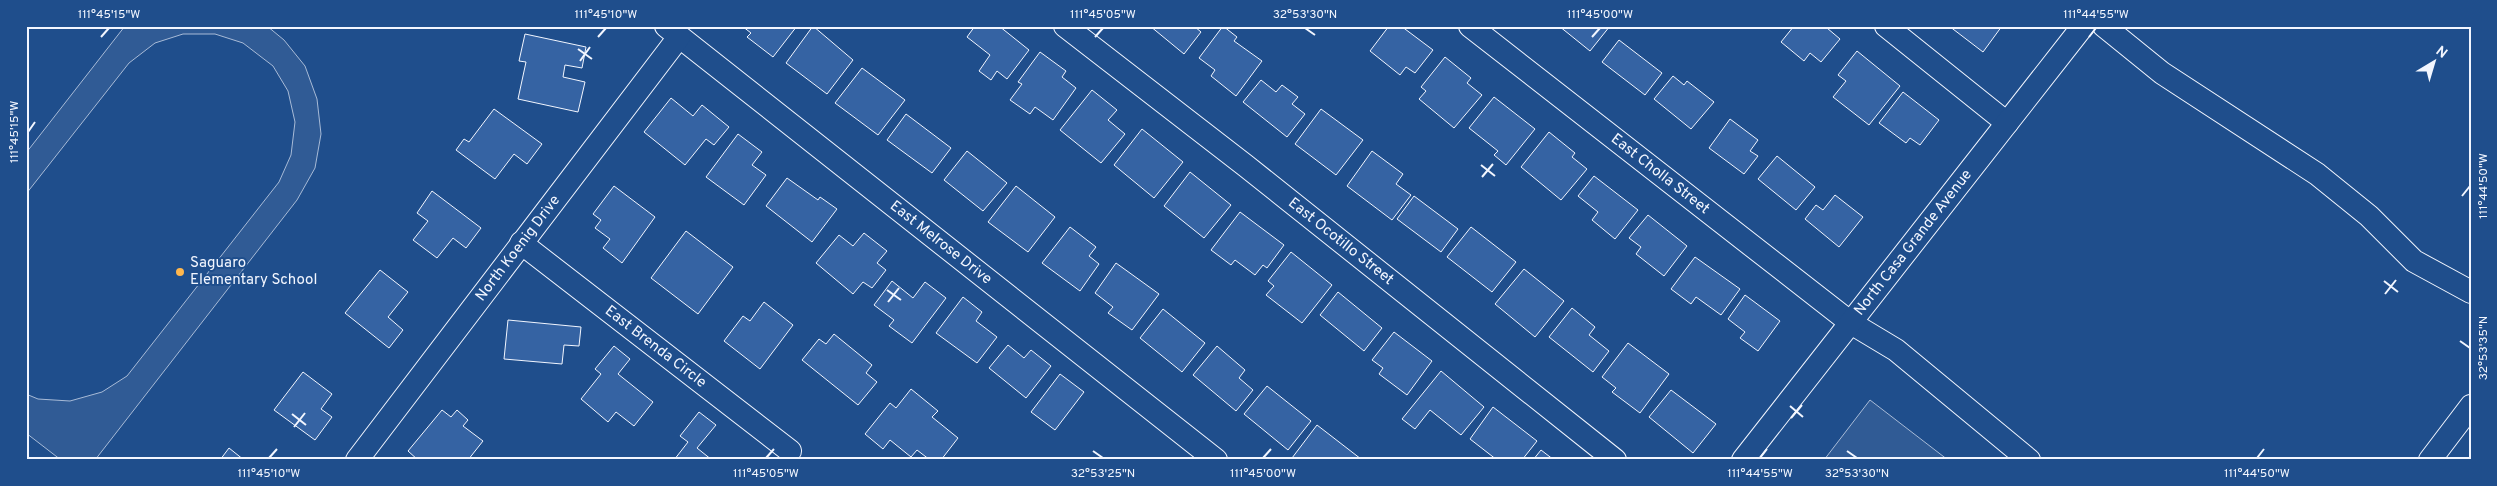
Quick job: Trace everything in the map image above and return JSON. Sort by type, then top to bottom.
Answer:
[{"type":"street","name":"East Ocotillo Street","points":[[1065,26],[1246,166],[1615,460]]},
{"type":"street","name":"East Cholla Street","points":[[1470,26],[1850,323],[1896,350],[2029,460]]},
{"type":"street","points":[[1886,26],[2007,123]]},
{"type":"street","name":"North Casa Grande Avenue","points":[[1744,460],[2083,26]]},
{"type":"street","points":[[2104,26],[2162,73],[2317,174],[2369,216],[2414,261],[2471,292]]},
{"type":"street","name":"North Koenig Drive","points":[[357,460],[521,243],[673,32]]},
{"type":"street","name":"East Melrose Drive","points":[[673,32],[1216,460]]},
{"type":"street","name":"East Brenda Circle","points":[[521,243],[790,452]]},
{"type":"street","points":[[2430,460],[2471,406]]},
{"type":"shaded area","points":[[125,26],[267,26],[284,40],[305,66],[317,99],[321,134],[315,168],[297,200],[95,460],[61,460],[26,433],[26,394],[38,399],[70,401],[102,392],[127,376],[279,182],[291,155],[295,122],[288,91],[273,66],[243,43],[215,34],[183,34],[155,43],[129,63],[26,194],[26,153]]},
{"type":"shaded area","points":[[1870,400],[1948,460],[1824,460]]},
{"type":"building","points":[[742,26],[797,26],[773,57],[747,37],[751,33]]},
{"type":"building","points":[[813,26],[853,60],[827,94],[786,63]]},
{"type":"building","points":[[975,26],[999,26],[1029,50],[1007,79],[997,71],[991,80],[979,71],[990,55],[967,37]]},
{"type":"building","points":[[1150,26],[1194,26],[1201,32],[1184,54]]},
{"type":"building","points":[[1223,26],[1237,37],[1234,41],[1262,61],[1236,96],[1211,76],[1215,70],[1199,58]]},
{"type":"building","points":[[1389,26],[1401,26],[1433,50],[1415,73],[1406,67],[1400,75],[1370,51]]},
{"type":"building","points":[[1559,26],[1610,26],[1590,51]]},
{"type":"building","points":[[1794,26],[1828,26],[1827,28],[1840,39],[1821,62],[1810,53],[1804,61],[1781,42]]},
{"type":"building","points":[[1949,26],[2002,26],[1983,52]]},
{"type":"building","points":[[525,34],[586,47],[582,68],[565,65],[563,77],[585,82],[578,112],[518,99],[526,62],[519,61]]},
{"type":"building","points":[[1619,40],[1662,73],[1645,95],[1602,62]]},
{"type":"building","points":[[1857,51],[1900,86],[1869,125],[1833,97],[1846,81],[1838,75]]},
{"type":"building","points":[[1040,52],[1066,71],[1062,77],[1076,88],[1053,120],[1035,107],[1030,114],[1010,100],[1022,84],[1018,82]]},
{"type":"building","points":[[1445,57],[1471,78],[1467,83],[1482,95],[1454,128],[1419,99],[1426,91],[1421,87]]},
{"type":"building","points":[[862,68],[905,100],[878,135],[835,103]]},
{"type":"building","points":[[1673,76],[1684,85],[1687,81],[1714,102],[1691,129],[1654,99]]},
{"type":"building","points":[[1261,80],[1276,92],[1282,85],[1298,97],[1292,104],[1305,114],[1287,137],[1243,102]]},
{"type":"building","points":[[1092,90],[1117,110],[1108,120],[1125,134],[1101,163],[1060,130]]},
{"type":"building","points":[[1903,92],[1939,120],[1920,145],[1910,138],[1906,143],[1879,123]]},
{"type":"building","points":[[1494,97],[1535,129],[1506,165],[1494,155],[1498,151],[1469,128]]},
{"type":"building","points":[[671,98],[693,116],[702,105],[729,127],[714,145],[706,139],[685,165],[644,132]]},
{"type":"building","points":[[494,109],[542,144],[527,164],[514,154],[495,179],[456,150],[464,139],[469,142]]},
{"type":"building","points":[[1321,109],[1363,140],[1336,175],[1295,144]]},
{"type":"building","points":[[906,114],[951,148],[932,173],[887,140]]},
{"type":"building","points":[[1730,119],[1758,140],[1750,151],[1758,156],[1744,174],[1709,148]]},
{"type":"building","points":[[1142,129],[1183,162],[1154,198],[1114,165]]},
{"type":"building","points":[[1549,132],[1575,153],[1572,157],[1587,169],[1561,200],[1521,167]]},
{"type":"building","points":[[738,134],[762,152],[752,165],[766,175],[744,205],[706,177]]},
{"type":"building","points":[[967,151],[1007,183],[983,211],[944,180]]},
{"type":"building","points":[[1372,151],[1403,174],[1396,184],[1411,195],[1392,220],[1347,186]]},
{"type":"building","points":[[1777,156],[1815,187],[1796,210],[1758,179]]},
{"type":"building","points":[[1190,172],[1231,205],[1204,238],[1164,206]]},
{"type":"building","points":[[1594,176],[1638,210],[1615,239],[1592,220],[1598,212],[1578,196]]},
{"type":"building","points":[[787,178],[818,200],[820,197],[837,209],[812,242],[766,206]]},
{"type":"building","points":[[614,186],[655,217],[622,263],[603,248],[610,239],[595,228],[601,220],[593,214]]},
{"type":"building","points":[[1016,186],[1055,217],[1028,252],[988,222]]},
{"type":"building","points":[[432,191],[481,228],[466,248],[453,238],[437,258],[413,240],[428,221],[417,213]]},
{"type":"building","points":[[1835,195],[1863,217],[1839,247],[1805,219],[1816,205],[1823,210]]},
{"type":"building","points":[[1414,196],[1458,229],[1441,252],[1397,219]]},
{"type":"building","points":[[1240,212],[1284,245],[1267,268],[1263,265],[1255,275],[1235,260],[1231,265],[1211,250]]},
{"type":"building","points":[[1648,215],[1687,246],[1664,276],[1636,254],[1641,247],[1629,238]]},
{"type":"building","points":[[1070,227],[1096,247],[1089,256],[1099,264],[1080,291],[1042,263]]},
{"type":"building","points":[[1471,227],[1516,262],[1492,292],[1447,257]]},
{"type":"building","points":[[686,231],[733,267],[698,314],[651,278]]},
{"type":"building","points":[[864,233],[887,251],[877,263],[886,270],[872,288],[863,282],[853,294],[816,263],[839,235],[853,246]]},
{"type":"building","points":[[1291,252],[1332,285],[1302,323],[1266,295],[1274,286],[1268,281]]},
{"type":"building","points":[[1695,257],[1740,289],[1721,315],[1696,297],[1691,304],[1671,289]]},
{"type":"building","points":[[1116,263],[1159,294],[1132,330],[1108,313],[1113,307],[1095,293]]},
{"type":"building","points":[[1524,269],[1564,301],[1535,337],[1495,304]]},
{"type":"building","points":[[380,270],[408,292],[388,317],[403,330],[389,348],[345,313]]},
{"type":"building","points":[[892,281],[913,298],[925,282],[946,298],[912,343],[889,326],[894,320],[874,305]]},
{"type":"building","points":[[1338,292],[1382,328],[1364,351],[1320,315]]},
{"type":"building","points":[[1745,295],[1780,321],[1758,351],[1740,338],[1745,332],[1728,319]]},
{"type":"building","points":[[963,297],[982,312],[976,321],[997,337],[977,363],[936,333]]},
{"type":"building","points":[[764,302],[793,325],[760,369],[724,341],[743,316],[750,321]]},
{"type":"building","points":[[1572,308],[1595,327],[1589,335],[1609,351],[1593,372],[1549,337]]},
{"type":"building","points":[[1163,309],[1205,343],[1182,372],[1140,338]]},
{"type":"building","points":[[508,320],[581,327],[579,346],[564,345],[562,364],[504,359]]},
{"type":"building","points":[[1394,332],[1432,361],[1407,395],[1379,374],[1383,368],[1372,360]]},
{"type":"building","points":[[834,334],[872,365],[866,373],[877,382],[858,405],[802,360],[819,339],[826,344]]},
{"type":"building","points":[[1628,343],[1669,374],[1640,413],[1612,392],[1616,388],[1602,377]]},
{"type":"building","points":[[1008,345],[1024,358],[1031,350],[1051,366],[1026,398],[989,368]]},
{"type":"building","points":[[614,346],[630,359],[618,374],[653,402],[634,426],[616,412],[608,422],[581,399],[601,374],[595,369]]},
{"type":"building","points":[[1217,346],[1245,370],[1239,378],[1253,390],[1236,411],[1193,375]]},
{"type":"building","points":[[1441,371],[1484,407],[1461,435],[1430,410],[1415,429],[1402,419]]},
{"type":"building","points":[[303,372],[332,394],[321,409],[332,417],[315,440],[274,410]]},
{"type":"building","points":[[1060,374],[1084,392],[1055,430],[1031,412]]},
{"type":"building","points":[[1267,386],[1311,421],[1288,450],[1244,414]]},
{"type":"building","points":[[911,389],[938,411],[932,417],[958,438],[941,460],[930,460],[917,450],[911,457],[890,440],[883,449],[865,434],[890,403],[896,408]]},
{"type":"building","points":[[1671,390],[1716,424],[1693,453],[1649,417]]},
{"type":"building","points":[[1493,407],[1537,441],[1522,460],[1497,460],[1470,439]]},
{"type":"building","points":[[442,410],[451,417],[457,410],[468,420],[463,426],[483,441],[468,460],[418,460],[408,451]]},
{"type":"building","points":[[699,412],[716,425],[697,448],[712,460],[674,460],[688,442],[680,436]]},
{"type":"building","points":[[1317,425],[1361,459],[1295,460],[1292,458]]},
{"type":"building","points":[[229,448],[244,460],[220,460]]},
{"type":"building","points":[[1541,450],[1554,460],[1533,460]]},
{"type":"place","name":"Saguaro Elementary School","points":[[180,272]]}]
